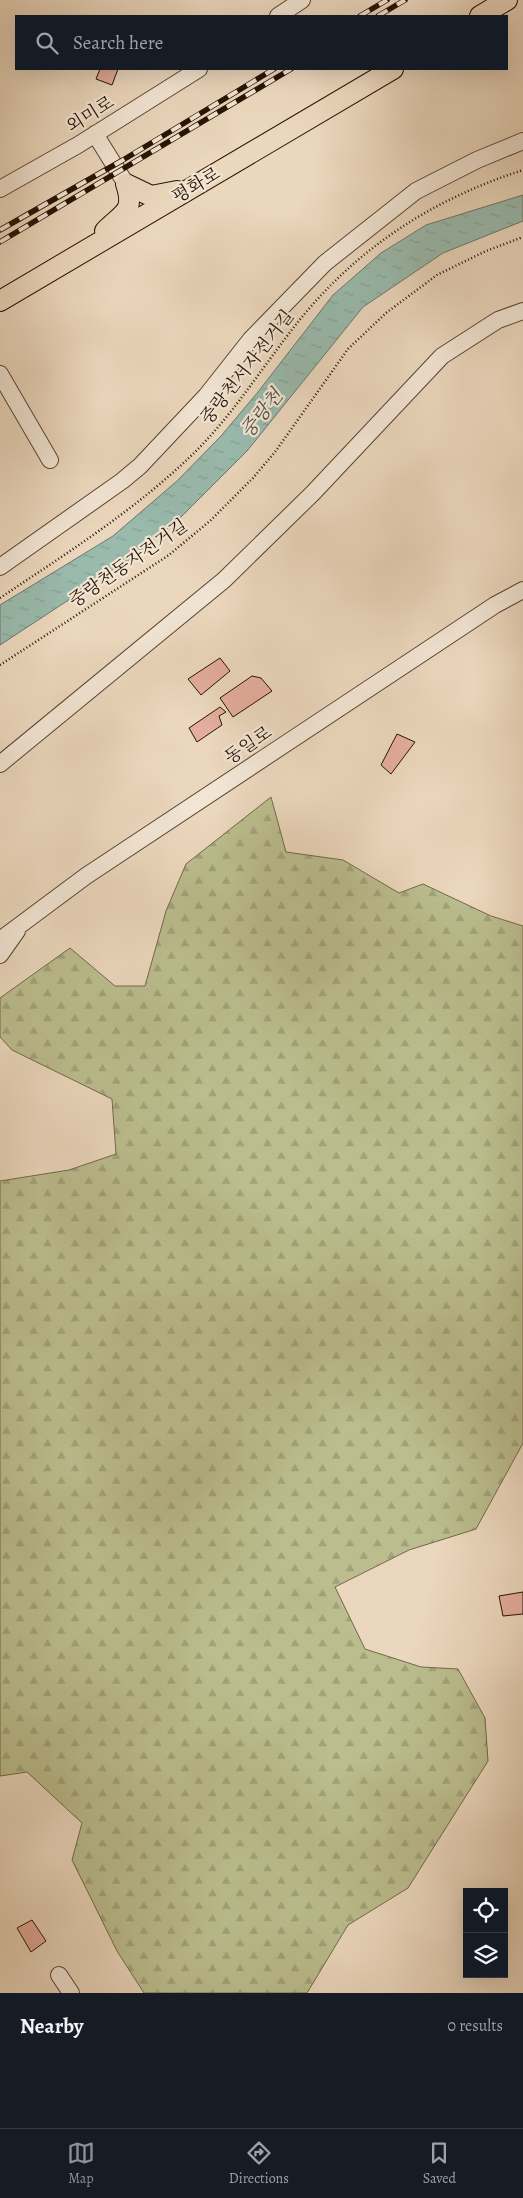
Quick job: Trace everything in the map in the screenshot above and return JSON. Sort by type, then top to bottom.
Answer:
[{"type":"main road","name":"평화로","points":[[0,301],[391,70]]},
{"type":"main road","points":[[126,184],[151,196],[189,189]]},
{"type":"main road","points":[[83,253],[129,208],[131,199],[126,184]]},
{"type":"street","points":[[280,15],[302,0]]},
{"type":"street","name":"외미로","points":[[0,189],[95,134],[197,70]]},
{"type":"street","points":[[95,134],[126,184]]},
{"type":"street","points":[[0,567],[122,481],[140,466],[206,396],[251,339],[325,263],[416,191],[477,160],[523,141]]},
{"type":"street","points":[[0,764],[224,580],[312,494],[442,356],[498,320],[523,311]]},
{"type":"street","points":[[0,374],[50,460]]},
{"type":"street","name":"동일로","points":[[0,940],[86,876],[495,605],[523,590]]},
{"type":"street","points":[[0,956],[6,950],[21,925]]},
{"type":"street","points":[[60,1975],[71,1993]]},
{"type":"path","name":"중랑천서자전거길","points":[[0,598],[119,518],[172,475],[201,446],[239,402],[307,311],[357,259],[389,234],[441,203],[487,182],[523,170]]},
{"type":"path","name":"중랑천동자전거길","points":[[0,664],[169,555],[211,520],[275,452],[348,349],[386,313],[437,275],[486,251],[523,237]]},
{"type":"green space","points":[[271,797],[286,852],[343,860],[399,893],[423,884],[491,916],[523,926],[523,1443],[476,1529],[409,1550],[335,1587],[365,1649],[421,1667],[458,1669],[485,1718],[488,1761],[408,1888],[348,1925],[307,1993],[144,1993],[117,1951],[72,1860],[82,1823],[27,1772],[0,1776],[0,1181],[69,1170],[116,1154],[112,1099],[12,1050],[0,1037],[0,998],[70,948],[115,986],[145,986],[166,911],[186,864]]},
{"type":"water","name":"중랑천","points":[[523,195],[523,221],[443,253],[363,307],[247,451],[178,520],[125,563],[0,645],[0,605],[113,536],[177,481],[221,436],[258,392],[333,295],[381,253],[426,225]]},
{"type":"building","points":[[100,70],[118,70],[112,85],[96,79]]},
{"type":"building","points":[[220,658],[230,671],[201,695],[188,679]]},
{"type":"building","points":[[252,676],[261,678],[272,691],[233,717],[220,698]]},
{"type":"building","points":[[220,707],[226,712],[219,716],[222,725],[197,742],[189,728]]},
{"type":"building","points":[[397,734],[415,742],[391,774],[381,765]]},
{"type":"building","points":[[523,1592],[523,1614],[503,1616],[499,1596]]},
{"type":"building","points":[[32,1920],[46,1941],[31,1952],[17,1928]]},
{"type":"railway","points":[[362,15],[387,0]]},
{"type":"railway","points":[[380,15],[405,0]]},
{"type":"railway","points":[[0,230],[123,160],[272,70]]},
{"type":"railway","points":[[0,242],[289,70]]}]
